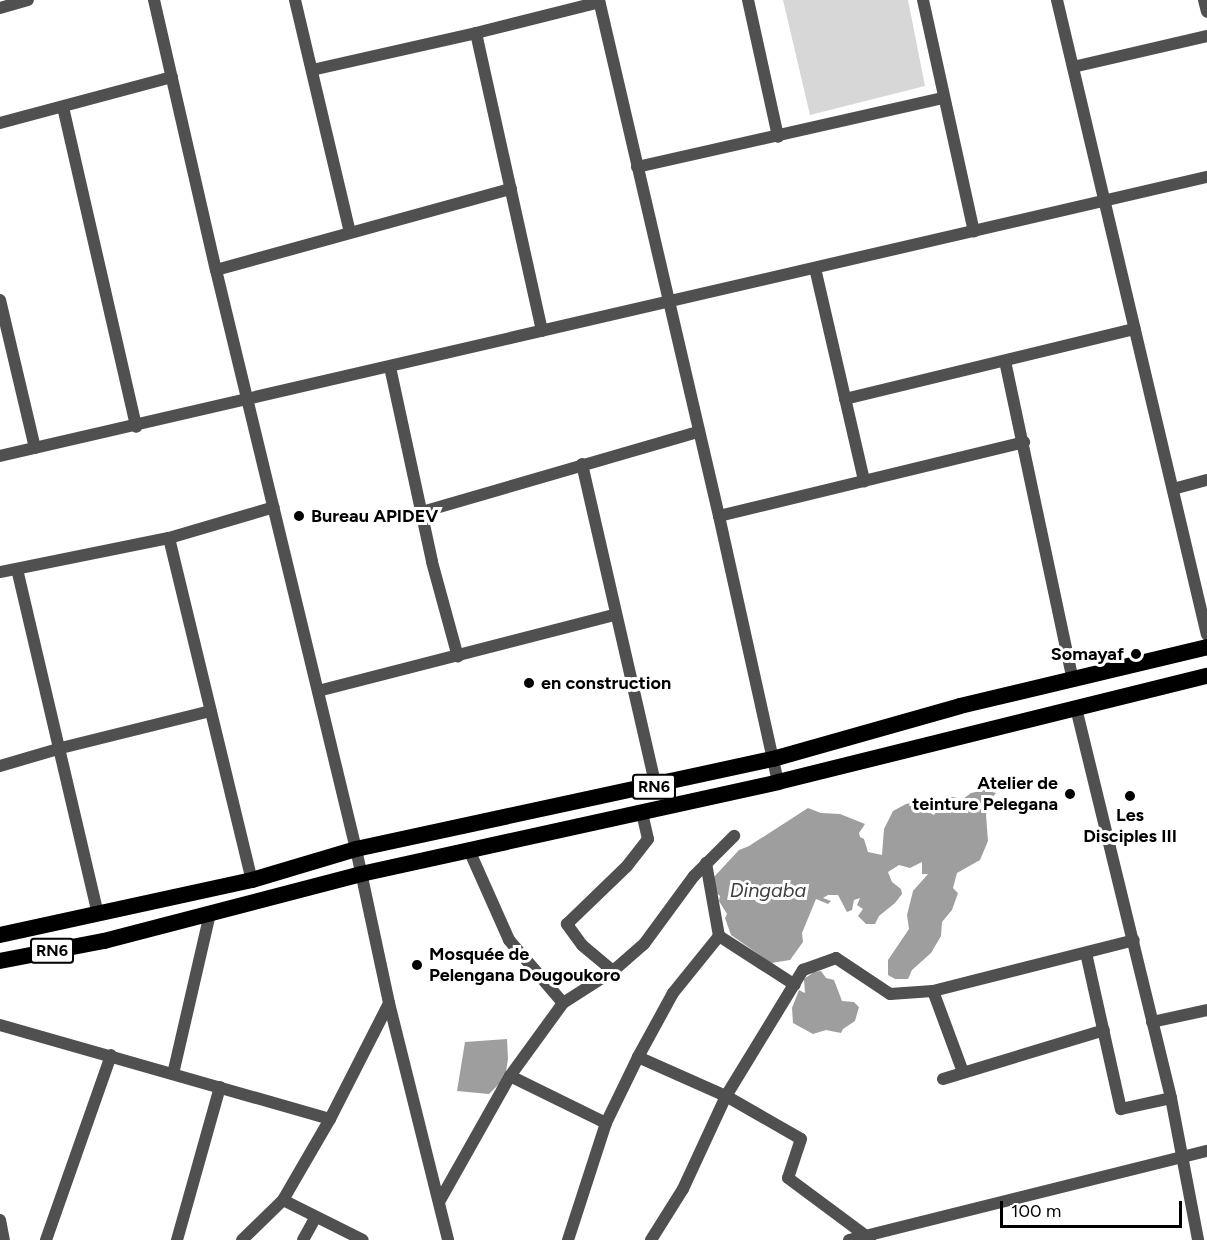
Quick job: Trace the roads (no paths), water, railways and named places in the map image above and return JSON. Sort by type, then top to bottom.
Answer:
[{"type":"highway","name":"RN6","points":[[0,935],[252,880],[356,849],[773,759],[960,706],[1073,681],[1207,647]]},
{"type":"highway","name":"RN6","points":[[0,961],[104,941],[361,874],[778,782],[1207,676]]},
{"type":"street","points":[[0,8],[28,0]]},
{"type":"street","points":[[154,0],[216,270],[356,849],[389,1003],[448,1240]]},
{"type":"street","points":[[295,0],[350,233]]},
{"type":"street","points":[[748,0],[778,137]]},
{"type":"street","points":[[923,0],[974,231]]},
{"type":"street","points":[[1057,0],[1207,635]]},
{"type":"street","points":[[1204,0],[1207,12]]},
{"type":"street","points":[[312,70],[476,33],[599,1],[719,516],[778,782]]},
{"type":"street","points":[[476,33],[542,331]]},
{"type":"street","points":[[1073,68],[1207,36]]},
{"type":"street","points":[[0,123],[172,77]]},
{"type":"street","points":[[637,167],[943,98]]},
{"type":"street","points":[[63,107],[136,427]]},
{"type":"street","points":[[0,456],[136,427],[1207,177]]},
{"type":"street","points":[[216,270],[511,189]]},
{"type":"street","points":[[814,268],[864,481]]},
{"type":"street","points":[[0,300],[35,448]]},
{"type":"street","points":[[845,399],[1135,329]]},
{"type":"street","points":[[1005,361],[1073,681]]},
{"type":"street","points":[[390,367],[422,512],[458,657]]},
{"type":"street","points":[[422,512],[698,432]]},
{"type":"street","points":[[719,516],[1024,442]]},
{"type":"street","points":[[582,464],[656,786]]},
{"type":"street","points":[[1173,489],[1207,480]]},
{"type":"street","points":[[0,572],[169,538],[274,507]]},
{"type":"street","points":[[169,538],[252,880]]},
{"type":"street","points":[[17,569],[61,748],[98,915]]},
{"type":"street","points":[[318,691],[615,615]]},
{"type":"street","points":[[1076,708],[1171,1098],[1198,1240]]},
{"type":"street","points":[[0,766],[61,748],[211,711]]},
{"type":"street","points":[[613,970],[582,945],[567,924],[627,866],[648,839],[642,812]]},
{"type":"street","points":[[439,1202],[510,1076],[563,1003],[613,970],[644,944],[706,863],[734,836]]},
{"type":"street","points":[[469,850],[509,940],[563,1003]]},
{"type":"street","points":[[706,863],[719,936],[795,985]]},
{"type":"street","points":[[173,1074],[210,914]]},
{"type":"street","points":[[567,1240],[606,1123],[638,1057],[673,993],[719,936]]},
{"type":"street","points":[[651,1240],[683,1189],[726,1096],[803,970],[836,958],[890,994],[933,992],[1134,940]]},
{"type":"street","points":[[1086,953],[1121,1109],[1171,1098]]},
{"type":"street","points":[[933,992],[963,1072]]},
{"type":"street","points":[[242,1240],[283,1200],[330,1119],[389,1003]]},
{"type":"street","points":[[1152,1023],[1207,1010]]},
{"type":"street","points":[[0,1025],[330,1119]]},
{"type":"street","points":[[943,1079],[1104,1030]]},
{"type":"street","points":[[46,1240],[111,1055]]},
{"type":"street","points":[[638,1057],[726,1096],[801,1139],[788,1178],[869,1238]]},
{"type":"street","points":[[510,1076],[606,1123]]},
{"type":"street","points":[[177,1240],[220,1087]]},
{"type":"street","points":[[849,1240],[869,1238],[1207,1151]]},
{"type":"street","points":[[283,1200],[363,1240]]},
{"type":"street","points":[[303,1240],[316,1217]]},
{"type":"street","points":[[0,1220],[4,1240]]},
{"type":"water","name":"Dingaba","points":[[985,790],[996,793],[988,803],[986,815],[988,841],[980,860],[957,873],[953,888],[958,893],[952,910],[942,922],[941,936],[931,953],[912,970],[908,979],[895,979],[888,975],[888,960],[909,929],[907,915],[913,891],[928,874],[922,874],[922,862],[910,868],[899,865],[888,872],[892,882],[901,889],[902,894],[879,916],[875,924],[866,924],[858,916],[863,909],[857,905],[860,898],[854,900],[852,910],[847,912],[838,895],[828,895],[823,898],[831,901],[828,904],[816,899],[802,933],[803,942],[790,960],[771,963],[731,935],[725,918],[727,914],[719,901],[720,896],[714,891],[713,878],[739,850],[808,808],[821,813],[840,814],[865,824],[859,833],[864,839],[868,852],[882,855],[884,829],[893,811],[906,804],[920,801],[920,808],[934,815],[947,796],[963,799],[971,793]]},
{"type":"water","points":[[821,971],[826,978],[834,980],[842,1001],[854,1002],[859,1007],[855,1021],[841,1033],[826,1030],[813,1034],[793,1023],[792,1008],[799,990],[805,993],[804,979],[814,972]]},
{"type":"water","points":[[507,1039],[508,1059],[505,1078],[489,1094],[457,1091],[465,1042]]},
{"type":"place","name":"Bureau APIDEV","points":[[299,516]]},
{"type":"place","name":"Somayaf","points":[[1136,654]]},
{"type":"place","name":"en construction","points":[[529,683]]},
{"type":"place","name":"Atelier de teinture Pelegana","points":[[1070,794]]},
{"type":"place","name":"Les Disciples III","points":[[1130,796]]},
{"type":"place","name":"Mosquée de Pelengana Dougoukoro","points":[[417,965]]}]
